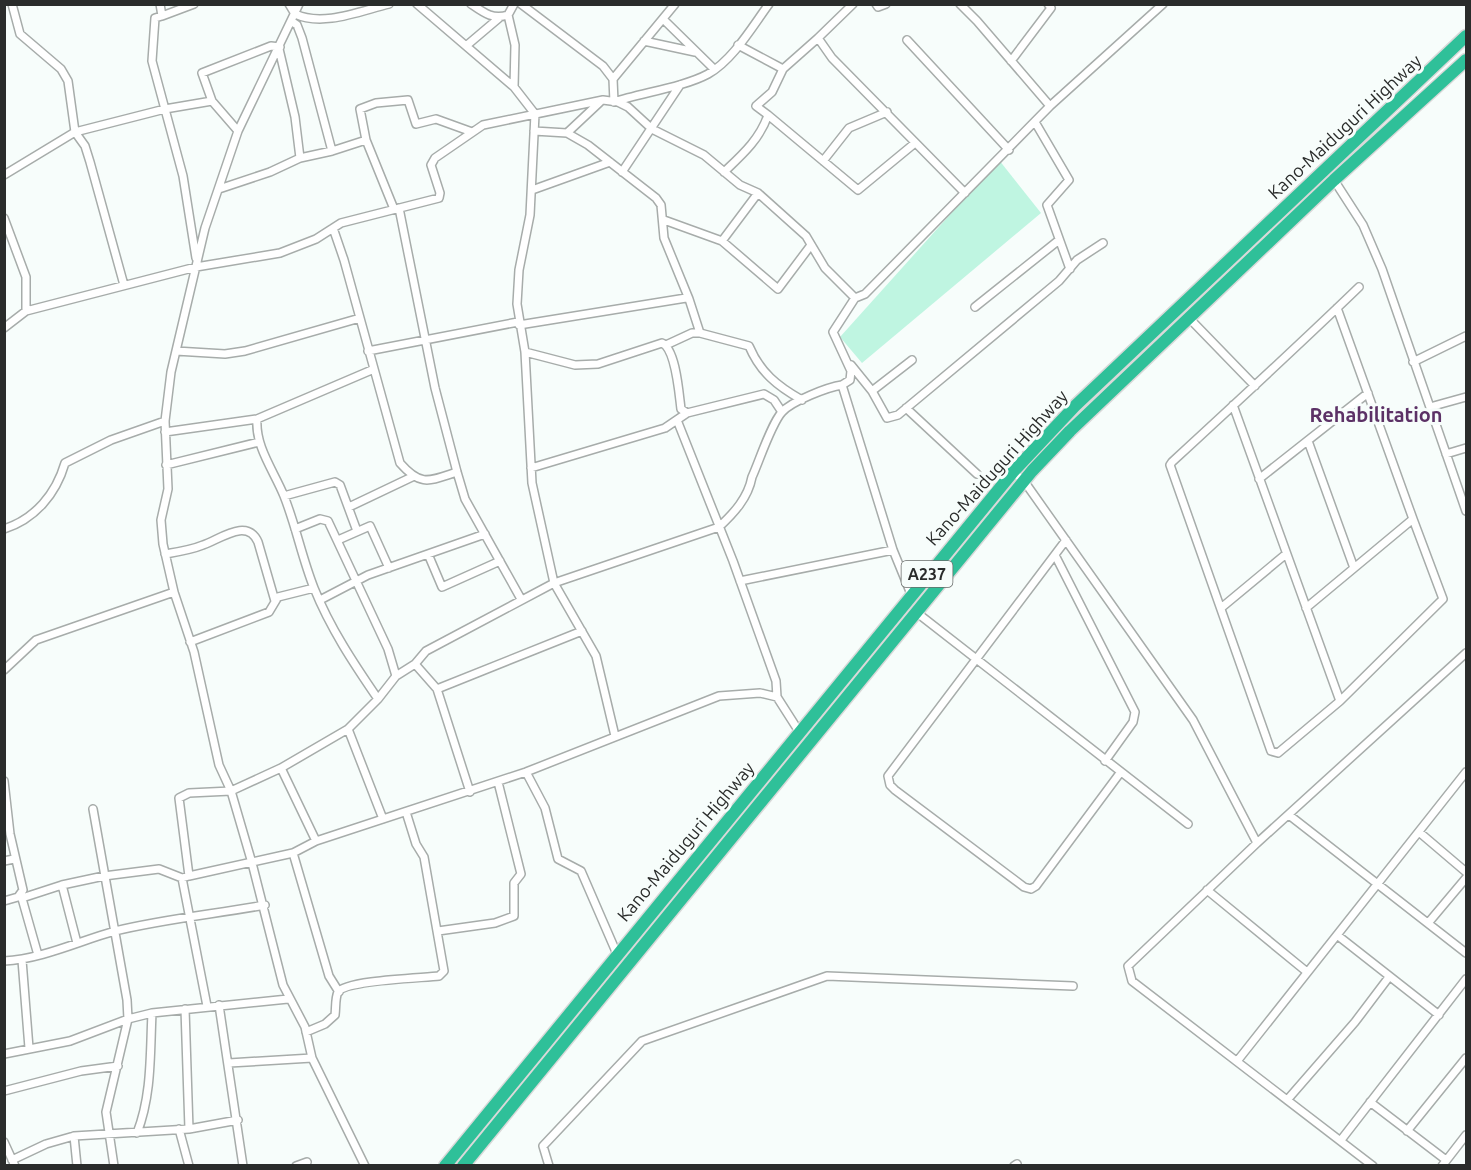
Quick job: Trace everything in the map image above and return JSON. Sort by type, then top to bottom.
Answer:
[{"type":"highway","name":"Kano-Maiduguri Highway","points":[[445,1166],[1013,472],[1075,406],[1467,36]]},
{"type":"highway","name":"Kano-Maiduguri Highway","points":[[463,1166],[1024,481],[1070,431],[1334,180],[1467,60]]},
{"type":"street","points":[[12,4],[20,34],[62,69],[68,81],[75,132],[85,146],[94,172],[124,285]]},
{"type":"street","points":[[159,4],[162,16]]},
{"type":"street","points":[[195,4],[155,18],[152,61],[183,176],[196,267]]},
{"type":"street","points":[[289,4],[302,38],[332,151]]},
{"type":"street","points":[[299,4],[280,48],[238,131],[205,228],[176,351],[165,421],[168,489],[162,520],[165,554],[190,642],[219,765],[231,791],[288,999],[306,1032],[312,1058],[365,1166]]},
{"type":"street","points":[[293,17],[324,18],[389,4]]},
{"type":"street","points":[[417,4],[514,87],[535,114],[530,216],[519,270],[518,323],[525,352],[532,483],[554,583],[596,656],[615,736]]},
{"type":"street","points":[[471,4],[491,17],[499,18]]},
{"type":"street","points":[[514,4],[508,15],[515,45],[514,87]]},
{"type":"street","points":[[521,4],[603,66],[613,79],[614,102]]},
{"type":"street","points":[[613,79],[675,4]]},
{"type":"street","points":[[614,102],[648,91],[680,85],[714,69],[738,45],[769,4]]},
{"type":"street","points":[[853,4],[783,69],[772,92],[756,106],[858,190],[915,143]]},
{"type":"street","points":[[876,4],[878,7],[886,4]]},
{"type":"street","points":[[960,4],[1050,106]]},
{"type":"street","points":[[207,1006],[190,918],[179,798],[189,793],[231,791],[280,768],[348,729],[378,699],[396,676],[415,664],[426,651],[521,599],[554,583],[719,527],[737,508],[750,489],[752,477],[782,412],[802,399],[850,380],[851,371],[833,332],[855,298],[865,294],[1050,106],[1163,4]]},
{"type":"street","points":[[1011,61],[1052,6]]},
{"type":"street","points":[[466,46],[499,18],[508,15]]},
{"type":"street","points":[[663,19],[714,69]]},
{"type":"street","points":[[818,38],[832,58],[965,193]]},
{"type":"street","points":[[907,40],[1009,150]]},
{"type":"street","points":[[644,41],[697,52]]},
{"type":"street","points":[[738,45],[783,69]]},
{"type":"street","points":[[238,131],[212,101],[202,73],[271,46],[280,48]]},
{"type":"street","points":[[280,48],[295,117],[300,158]]},
{"type":"street","points":[[622,172],[680,85]]},
{"type":"street","points":[[472,132],[436,119],[416,124],[408,100],[388,101],[360,109],[366,140],[396,208],[425,339],[465,499],[521,599]]},
{"type":"street","points":[[567,133],[603,100]]},
{"type":"street","points":[[4,328],[26,311],[196,267],[280,253],[316,239],[341,223],[439,198],[440,193],[431,165],[435,158],[483,125],[603,100],[628,107],[652,129],[704,155],[740,185],[758,193],[800,230],[825,268],[855,298]]},
{"type":"street","points":[[4,176],[75,132],[165,109],[212,101]]},
{"type":"street","points":[[823,161],[849,128],[887,112]]},
{"type":"street","points":[[724,172],[756,140],[768,116]]},
{"type":"street","points":[[1035,122],[1069,180],[1047,205],[1070,269]]},
{"type":"street","points":[[534,131],[567,133],[588,144],[656,198],[661,205],[664,238],[700,333]]},
{"type":"street","points":[[219,189],[270,172],[300,158],[366,140]]},
{"type":"street","points":[[532,190],[610,162]]},
{"type":"street","points":[[1334,180],[1363,225],[1382,269],[1467,511]]},
{"type":"street","points":[[722,241],[758,193]]},
{"type":"street","points":[[4,218],[26,277],[26,311]]},
{"type":"street","points":[[664,220],[722,241],[778,288],[811,245]]},
{"type":"street","points":[[333,228],[400,463],[412,477],[427,482],[457,472]]},
{"type":"street","points":[[975,307],[1059,240]]},
{"type":"street","points":[[846,358],[872,391],[887,418],[898,415],[1059,281],[1077,260],[1103,243]]},
{"type":"street","points":[[1337,308],[1443,599],[1340,701],[1278,753],[1270,751],[1170,465],[1359,287]]},
{"type":"street","points":[[368,351],[518,323],[659,301],[689,299]]},
{"type":"street","points":[[176,351],[225,354],[245,351],[360,318]]},
{"type":"street","points":[[1189,318],[1255,386]]},
{"type":"street","points":[[525,352],[575,365],[598,364],[642,348],[662,343],[666,345],[692,333],[700,333],[749,346],[762,372],[784,390],[802,399]]},
{"type":"street","points":[[1413,362],[1467,336]]},
{"type":"street","points":[[666,345],[676,373],[681,409],[687,414]]},
{"type":"street","points":[[872,391],[912,360]]},
{"type":"street","points":[[165,432],[257,419],[374,369]]},
{"type":"street","points":[[842,385],[893,550],[911,594]]},
{"type":"street","points":[[1259,479],[1368,393]]},
{"type":"street","points":[[531,468],[665,428],[687,414],[764,394],[774,400],[782,412]]},
{"type":"street","points":[[1430,407],[1467,397]]},
{"type":"street","points":[[1233,405],[1340,701]]},
{"type":"street","points":[[906,408],[976,474]]},
{"type":"street","points":[[257,419],[259,442],[284,496],[314,588],[353,664],[378,699]]},
{"type":"street","points":[[677,420],[740,581],[776,681],[777,697],[800,733]]},
{"type":"street","points":[[4,530],[21,524],[41,507],[60,479],[64,464],[111,440],[165,421]]},
{"type":"street","points":[[1308,441],[1354,568]]},
{"type":"street","points":[[166,465],[259,442]]},
{"type":"street","points":[[1446,454],[1467,448]]},
{"type":"street","points":[[1013,472],[1024,481],[1193,720],[1257,843]]},
{"type":"street","points":[[348,507],[412,477]]},
{"type":"street","points":[[284,496],[335,482],[340,485],[357,531]]},
{"type":"street","points":[[295,530],[320,519],[328,521],[388,650],[396,676]]},
{"type":"street","points":[[1306,608],[1413,519]]},
{"type":"street","points":[[338,540],[370,526],[389,568]]},
{"type":"street","points":[[165,554],[204,545],[231,532],[248,531],[254,534],[258,542],[275,601]]},
{"type":"street","points":[[320,600],[389,568],[485,534]]},
{"type":"street","points":[[1066,540],[888,776],[890,785],[1024,887],[1031,889],[1036,886],[1120,773]]},
{"type":"street","points":[[740,581],[893,550]]},
{"type":"street","points":[[428,554],[442,587],[500,561]]},
{"type":"street","points":[[1221,608],[1286,554]]},
{"type":"street","points":[[1055,555],[1135,712],[1133,722],[1105,761]]},
{"type":"street","points":[[190,642],[269,612],[279,597],[314,588]]},
{"type":"street","points":[[4,670],[36,640],[174,592]]},
{"type":"street","points":[[915,612],[1188,824]]},
{"type":"street","points":[[436,688],[582,631]]},
{"type":"street","points":[[1373,1166],[1238,1060],[1132,981],[1128,974],[1128,966],[1257,843],[1467,653]]},
{"type":"street","points":[[415,664],[436,688],[470,792]]},
{"type":"street","points":[[4,901],[104,876],[159,869],[185,877],[293,854],[316,841],[526,772],[720,696],[760,693],[777,697]]},
{"type":"street","points":[[348,729],[383,819]]},
{"type":"street","points":[[280,768],[316,841]]},
{"type":"street","points":[[526,772],[545,808],[558,859],[581,871],[617,954]]},
{"type":"street","points":[[1238,1060],[1376,883],[1467,772]]},
{"type":"street","points":[[4,781],[14,859],[38,955]]},
{"type":"street","points":[[438,931],[495,923],[514,916],[514,883],[521,874],[498,782]]},
{"type":"street","points":[[93,809],[128,1019],[106,1112],[114,1166]]},
{"type":"street","points":[[339,992],[358,985],[442,975],[444,971],[424,857],[416,844],[406,812]]},
{"type":"street","points":[[1289,815],[1467,952]]},
{"type":"street","points":[[1419,832],[1467,872]]},
{"type":"street","points":[[293,854],[329,976],[339,992],[335,1015],[325,1024],[306,1032]]},
{"type":"street","points":[[4,861],[14,859]]},
{"type":"street","points":[[1429,922],[1467,878]]},
{"type":"street","points":[[62,885],[77,943]]},
{"type":"street","points":[[1208,890],[1307,972]]},
{"type":"street","points":[[4,961],[22,960],[115,931],[264,905]]},
{"type":"street","points":[[1337,935],[1439,1015]]},
{"type":"street","points":[[22,960],[29,1048]]},
{"type":"street","points":[[549,1166],[543,1146],[642,1041],[827,976],[1073,986]]},
{"type":"street","points":[[1288,1099],[1355,1022],[1389,977]]},
{"type":"street","points":[[1341,1140],[1467,979]]},
{"type":"street","points":[[4,1054],[70,1041],[128,1019],[152,1013],[288,999]]},
{"type":"street","points":[[219,1005],[238,1120],[243,1166]]},
{"type":"street","points":[[185,1009],[189,1129]]},
{"type":"street","points":[[137,1133],[145,1107],[152,1013]]},
{"type":"street","points":[[229,1063],[312,1058]]},
{"type":"street","points":[[1407,1131],[1467,1058]]},
{"type":"street","points":[[4,1091],[81,1071],[118,1066]]},
{"type":"street","points":[[1370,1102],[1444,1163],[1467,1135]]},
{"type":"street","points":[[4,1142],[14,1163],[46,1144],[74,1136],[189,1129],[238,1120]]},
{"type":"street","points":[[179,1129],[189,1166]]},
{"type":"street","points":[[74,1136],[77,1166]]},
{"type":"street","points":[[296,1166],[307,1162]]},
{"type":"green space","points":[[999,160],[1041,213],[862,363],[840,337]]},
{"type":"district","name":"Rehabilitation","points":[[1376,415]]}]
